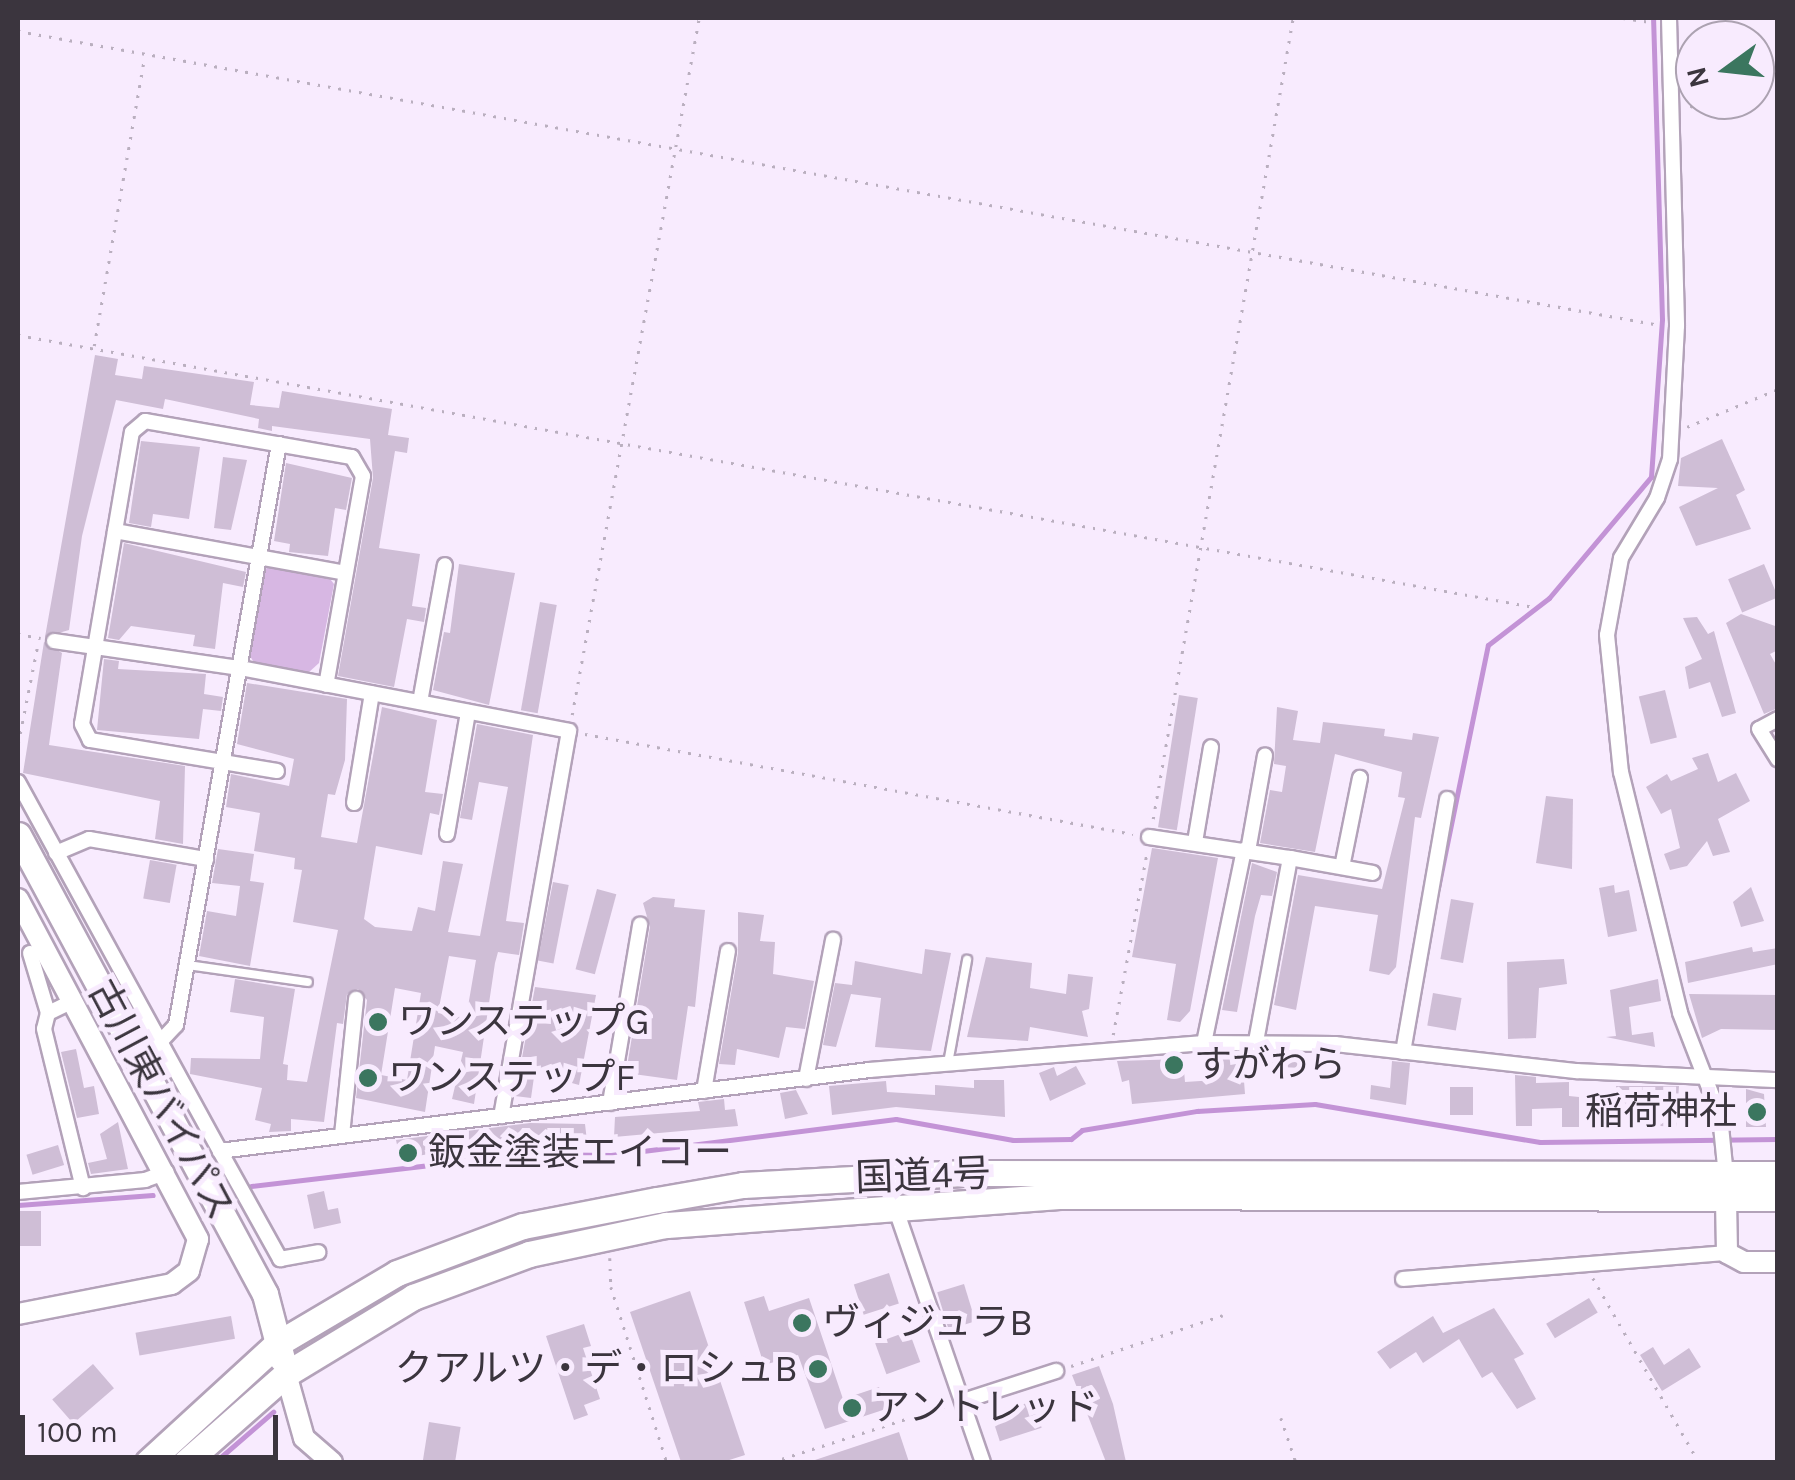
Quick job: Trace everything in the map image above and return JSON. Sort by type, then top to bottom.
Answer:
[{"type":"highway","name":"古川東バイパス","points":[[18,835],[265,1294],[286,1374]]},
{"type":"highway","name":"国道4号","points":[[148,1462],[277,1344],[335,1306],[457,1247],[539,1223],[743,1185],[1180,1169],[1726,1188],[1778,1198]]},
{"type":"highway","name":"国道4号","points":[[186,1462],[286,1374],[352,1330],[468,1274],[608,1237],[744,1214],[894,1204],[1060,1196],[1726,1188],[1778,1174]]},
{"type":"street","points":[[1669,18],[1678,326],[1672,433],[1665,478],[1622,558],[1612,591],[1612,727],[1680,1013],[1709,1079],[1725,1139],[1728,1252]]},
{"type":"street","points":[[278,771],[90,740],[82,724],[132,432],[145,421],[352,457],[362,476],[326,684]]},
{"type":"street","points":[[160,1042],[176,1025],[188,965],[279,444]]},
{"type":"street","points":[[115,531],[346,572]]},
{"type":"street","points":[[420,702],[444,565]]},
{"type":"street","points":[[46,640],[240,668],[570,731],[500,1116]]},
{"type":"street","points":[[354,803],[372,693]]},
{"type":"street","points":[[447,834],[468,712]]},
{"type":"street","points":[[1778,719],[1759,729],[1778,758]]},
{"type":"street","points":[[1196,842],[1210,747]]},
{"type":"street","points":[[1204,1043],[1266,756]]},
{"type":"street","points":[[1342,867],[1360,778]]},
{"type":"street","points":[[18,782],[280,1259],[318,1252]]},
{"type":"street","points":[[1403,1052],[1448,799]]},
{"type":"street","points":[[1150,836],[1373,873]]},
{"type":"street","points":[[56,852],[89,839],[206,860]]},
{"type":"street","points":[[1256,1042],[1290,858]]},
{"type":"street","points":[[18,899],[196,1228],[197,1250],[182,1278],[146,1291],[18,1314]]},
{"type":"street","points":[[610,1103],[640,925]]},
{"type":"street","points":[[806,1078],[834,940]]},
{"type":"street","points":[[704,1092],[728,950]]},
{"type":"street","points":[[30,953],[48,1013],[44,1029],[83,1188]]},
{"type":"street","points":[[342,1134],[356,999]]},
{"type":"street","points":[[48,1013],[73,1000]]},
{"type":"street","points":[[220,1151],[806,1078],[1112,1047],[1256,1042],[1709,1079],[1778,1080]]},
{"type":"street","points":[[18,1192],[83,1188],[166,1172]]},
{"type":"street","points":[[894,1204],[983,1462]]},
{"type":"street","points":[[1403,1279],[1592,1267],[1728,1252],[1744,1262],[1778,1262]]},
{"type":"street","points":[[963,1400],[1056,1371]]},
{"type":"street","points":[[286,1374],[304,1438],[332,1462]]},
{"type":"lane","points":[[948,1063],[967,960]]},
{"type":"lane","points":[[188,965],[308,982]]},
{"type":"path","points":[[699,18],[570,731],[1150,836]]},
{"type":"path","points":[[1112,1047],[1293,18]]},
{"type":"path","points":[[1623,18],[1651,22]]},
{"type":"path","points":[[18,31],[674,152],[1658,325]]},
{"type":"path","points":[[94,348],[144,56]]},
{"type":"path","points":[[18,335],[1534,607]]},
{"type":"path","points":[[1672,433],[1778,389]]},
{"type":"path","points":[[18,634],[46,640],[18,744]]},
{"type":"path","points":[[608,1237],[612,1287],[668,1462]]},
{"type":"path","points":[[1592,1267],[1594,1286],[1699,1462]]},
{"type":"path","points":[[1056,1371],[1224,1315]]},
{"type":"path","points":[[772,1462],[963,1400]]},
{"type":"path","points":[[1282,1418],[1296,1462]]},
{"type":"shaded area","points":[[268,567],[327,575],[334,584],[319,663],[308,673],[255,664],[248,653],[261,573]]},
{"type":"building","points":[[95,355],[118,359],[115,375],[142,379],[144,366],[254,382],[250,405],[279,408],[282,391],[392,409],[388,435],[409,438],[407,453],[395,451],[379,548],[420,554],[412,606],[426,608],[424,622],[407,619],[394,687],[338,676],[373,478],[370,439],[272,426],[272,431],[258,428],[259,419],[165,399],[163,409],[116,400],[82,536],[69,630],[45,637]]},
{"type":"building","points":[[1722,439],[1745,490],[1736,495],[1751,529],[1696,546],[1679,507],[1718,488],[1678,486],[1681,458]]},
{"type":"building","points":[[141,441],[200,447],[189,519],[153,514],[151,527],[129,523]]},
{"type":"building","points":[[223,457],[247,460],[231,530],[214,528]]},
{"type":"building","points":[[286,463],[352,478],[346,510],[335,508],[328,556],[289,552],[290,544],[274,541]]},
{"type":"building","points":[[124,543],[246,572],[243,587],[223,583],[215,649],[193,646],[195,635],[131,626],[119,640],[108,638]]},
{"type":"building","points":[[459,564],[515,573],[489,705],[433,690],[444,632],[450,633]]},
{"type":"building","points":[[1764,564],[1778,597],[1742,612],[1728,579]]},
{"type":"building","points":[[540,602],[557,605],[538,713],[521,710]]},
{"type":"building","points":[[1741,614],[1778,627],[1778,650],[1770,654],[1778,668],[1778,708],[1764,714],[1726,623]]},
{"type":"building","points":[[1697,617],[1708,634],[1714,631],[1736,713],[1722,717],[1710,682],[1689,689],[1685,667],[1702,659],[1683,618]]},
{"type":"building","points":[[44,642],[62,653],[49,745],[185,766],[183,844],[155,839],[160,801],[23,773]]},
{"type":"building","points":[[104,659],[119,661],[118,669],[206,674],[204,694],[223,697],[221,711],[203,709],[199,739],[97,730]]},
{"type":"building","points":[[247,683],[347,699],[345,760],[335,795],[328,794],[321,837],[357,843],[382,707],[437,720],[425,792],[443,794],[439,815],[430,813],[422,855],[376,846],[364,919],[375,927],[412,931],[418,907],[435,911],[443,861],[463,864],[448,932],[480,936],[508,787],[479,782],[472,820],[460,818],[477,724],[533,735],[506,921],[524,923],[519,955],[498,952],[474,1104],[452,1099],[463,1052],[435,1046],[425,1112],[356,1098],[367,1000],[358,989],[347,994],[343,1024],[337,1023],[324,1122],[291,1119],[291,1131],[269,1132],[271,1124],[255,1120],[262,1088],[190,1074],[191,1058],[260,1059],[264,1017],[230,1012],[235,979],[295,989],[283,1064],[288,1065],[287,1080],[307,1082],[338,930],[293,922],[302,870],[294,869],[295,858],[254,851],[260,813],[226,807],[231,774],[289,786],[294,759],[237,744]],"holes":[[[449,956],[476,960],[466,1018],[438,1013]],[[395,988],[421,993],[407,1080],[381,1075]]]},
{"type":"building","points":[[1665,690],[1677,738],[1651,744],[1639,697]]},
{"type":"building","points":[[1179,695],[1198,698],[1177,830],[1158,827]]},
{"type":"building","points":[[1277,707],[1298,711],[1293,740],[1320,743],[1323,722],[1385,729],[1384,736],[1412,740],[1413,733],[1439,737],[1421,818],[1415,817],[1396,967],[1389,975],[1369,971],[1378,915],[1315,906],[1296,1010],[1274,1005],[1298,875],[1382,889],[1405,798],[1398,797],[1402,772],[1335,754],[1315,852],[1260,843],[1270,790],[1282,792],[1286,766],[1274,764]]},
{"type":"building","points":[[1708,753],[1718,782],[1736,773],[1750,801],[1718,819],[1730,852],[1713,856],[1707,841],[1687,866],[1670,870],[1664,854],[1680,848],[1671,809],[1661,814],[1646,787],[1667,774],[1671,781],[1698,769],[1692,758]]},
{"type":"building","points":[[1546,796],[1573,799],[1572,869],[1536,863]]},
{"type":"building","points":[[1152,848],[1218,858],[1190,1011],[1180,1022],[1167,1020],[1176,964],[1132,957]]},
{"type":"building","points":[[218,849],[254,854],[250,881],[264,883],[250,966],[199,956],[207,911],[236,916],[240,886],[212,883]]},
{"type":"building","points":[[150,860],[177,865],[170,903],[143,898]]},
{"type":"building","points":[[1252,863],[1277,872],[1272,896],[1261,895],[1255,916],[1237,1012],[1222,1010]]},
{"type":"building","points":[[553,882],[569,885],[553,964],[538,961]]},
{"type":"building","points":[[1614,885],[1615,893],[1629,890],[1637,931],[1608,937],[1599,888]]},
{"type":"building","points":[[1751,887],[1764,921],[1741,927],[1733,902]]},
{"type":"building","points":[[597,889],[616,894],[595,974],[576,969]]},
{"type":"building","points":[[653,897],[675,899],[674,907],[705,910],[695,1007],[688,1006],[677,1080],[626,1073],[650,927],[643,903]]},
{"type":"building","points":[[1451,899],[1474,903],[1463,963],[1440,959]]},
{"type":"building","points":[[738,912],[764,915],[760,941],[775,942],[773,974],[814,981],[805,1029],[786,1027],[779,1058],[737,1049],[735,1065],[719,1064],[738,953]]},
{"type":"building","points":[[1752,947],[1753,952],[1778,948],[1778,964],[1688,983],[1685,962]]},
{"type":"building","points":[[925,949],[951,953],[931,1051],[875,1047],[881,998],[851,994],[836,1047],[823,1045],[835,983],[852,985],[855,961],[922,974]]},
{"type":"building","points":[[986,957],[1032,963],[1030,988],[1066,994],[1068,974],[1093,977],[1089,1009],[1082,1011],[1088,1037],[1030,1027],[1028,1041],[967,1037]]},
{"type":"building","points":[[1564,959],[1567,984],[1539,988],[1536,1038],[1508,1039],[1507,962]]},
{"type":"building","points":[[1658,979],[1661,1001],[1629,1007],[1632,1035],[1653,1032],[1655,1047],[1606,1037],[1616,1036],[1610,990]]},
{"type":"building","points":[[535,987],[596,995],[579,1085],[561,1080],[562,1073],[535,1070],[531,1098],[515,1096]]},
{"type":"building","points":[[1433,993],[1462,998],[1456,1031],[1427,1025]]},
{"type":"building","points":[[1689,994],[1778,995],[1778,1030],[1721,1029],[1702,1038]]},
{"type":"building","points":[[76,1049],[84,1088],[94,1086],[99,1114],[77,1118],[61,1052]]},
{"type":"building","points":[[1238,1054],[1234,1079],[1244,1081],[1245,1094],[1132,1104],[1129,1080],[1122,1082],[1117,1061],[1183,1059],[1185,1082],[1216,1080],[1215,1055]]},
{"type":"building","points":[[1259,1054],[1303,1054],[1302,1068],[1256,1066]]},
{"type":"building","points":[[1392,1061],[1410,1063],[1406,1105],[1370,1099],[1371,1085],[1390,1088]]},
{"type":"building","points":[[1076,1066],[1086,1084],[1050,1101],[1039,1073],[1054,1067],[1057,1076]]},
{"type":"building","points":[[1515,1075],[1536,1077],[1536,1083],[1569,1082],[1569,1096],[1579,1097],[1579,1127],[1562,1127],[1562,1108],[1532,1109],[1532,1126],[1516,1126]]},
{"type":"building","points":[[974,1080],[1004,1080],[1005,1117],[896,1107],[832,1115],[829,1086],[886,1081],[887,1092],[935,1095],[935,1085],[974,1088]]},
{"type":"building","points":[[1616,1086],[1679,1086],[1676,1127],[1630,1124],[1630,1132],[1616,1132]]},
{"type":"building","points":[[1450,1087],[1473,1087],[1473,1115],[1450,1115]]},
{"type":"building","points":[[1746,1089],[1764,1094],[1766,1127],[1746,1127]]},
{"type":"building","points":[[796,1090],[808,1114],[785,1119],[780,1093]]},
{"type":"building","points":[[724,1099],[725,1110],[735,1109],[738,1126],[614,1137],[615,1117],[700,1111],[698,1102]]},
{"type":"building","points":[[118,1122],[128,1169],[91,1174],[88,1163],[107,1159],[100,1134]]},
{"type":"building","points":[[530,1123],[585,1124],[587,1141],[487,1144],[400,1159],[396,1140]]},
{"type":"building","points":[[58,1145],[64,1165],[33,1175],[26,1155]]},
{"type":"building","points":[[324,1191],[328,1210],[338,1208],[341,1223],[314,1229],[307,1195]]},
{"type":"building","points":[[18,1211],[41,1211],[41,1246],[18,1246]]},
{"type":"building","points":[[889,1273],[899,1303],[864,1315],[854,1284]]},
{"type":"building","points":[[964,1284],[975,1321],[949,1329],[937,1292]]},
{"type":"building","points":[[690,1291],[745,1455],[723,1462],[681,1462],[630,1312]]},
{"type":"building","points":[[764,1296],[769,1311],[809,1298],[843,1399],[879,1387],[886,1409],[825,1429],[798,1355],[764,1365],[744,1302]]},
{"type":"building","points":[[1589,1298],[1598,1313],[1555,1338],[1546,1324]]},
{"type":"building","points":[[1494,1308],[1524,1354],[1514,1359],[1536,1399],[1517,1409],[1492,1372],[1482,1378],[1459,1339],[1423,1363],[1416,1352],[1390,1369],[1377,1352],[1433,1316],[1443,1333]]},
{"type":"building","points":[[231,1316],[235,1339],[139,1355],[135,1333]]},
{"type":"building","points":[[584,1324],[591,1346],[583,1348],[600,1399],[584,1405],[588,1415],[574,1420],[546,1336]]},
{"type":"building","points":[[909,1331],[920,1362],[886,1374],[875,1343]]},
{"type":"building","points":[[1653,1347],[1664,1365],[1689,1348],[1701,1367],[1662,1391],[1640,1355]]},
{"type":"building","points":[[93,1364],[114,1388],[73,1424],[52,1399]]},
{"type":"building","points":[[1099,1366],[1113,1404],[1126,1462],[1106,1462],[1072,1375]]},
{"type":"building","points":[[1033,1401],[1042,1428],[1000,1441],[991,1415]]},
{"type":"building","points":[[429,1422],[461,1427],[455,1462],[423,1462]]},
{"type":"building","points":[[899,1432],[909,1462],[815,1460]]},
{"type":"waterway","points":[[1438,888],[1488,645],[1549,598],[1651,477],[1662,319],[1653,18]]},
{"type":"waterway","points":[[251,1186],[525,1154],[611,1155],[896,1119],[1013,1140],[1071,1139],[1082,1130],[1197,1111],[1315,1104],[1540,1142],[1778,1139]]},
{"type":"waterway","points":[[18,1205],[153,1195]]},
{"type":"waterway","points":[[215,1462],[273,1412]]},
{"type":"place","name":"ワンステップG","points":[[378,1022]]},
{"type":"place","name":"すがわら","points":[[1174,1065]]},
{"type":"place","name":"ワンステップF","points":[[368,1078]]},
{"type":"place","name":"稲荷神社","points":[[1757,1112]]},
{"type":"place","name":"鈑金塗装エイコー","points":[[408,1153]]},
{"type":"place","name":"ヴィジュラB","points":[[802,1323]]},
{"type":"place","name":"クアルツ・デ・ロシュB","points":[[818,1369]]},
{"type":"place","name":"アントレッド","points":[[852,1408]]}]
